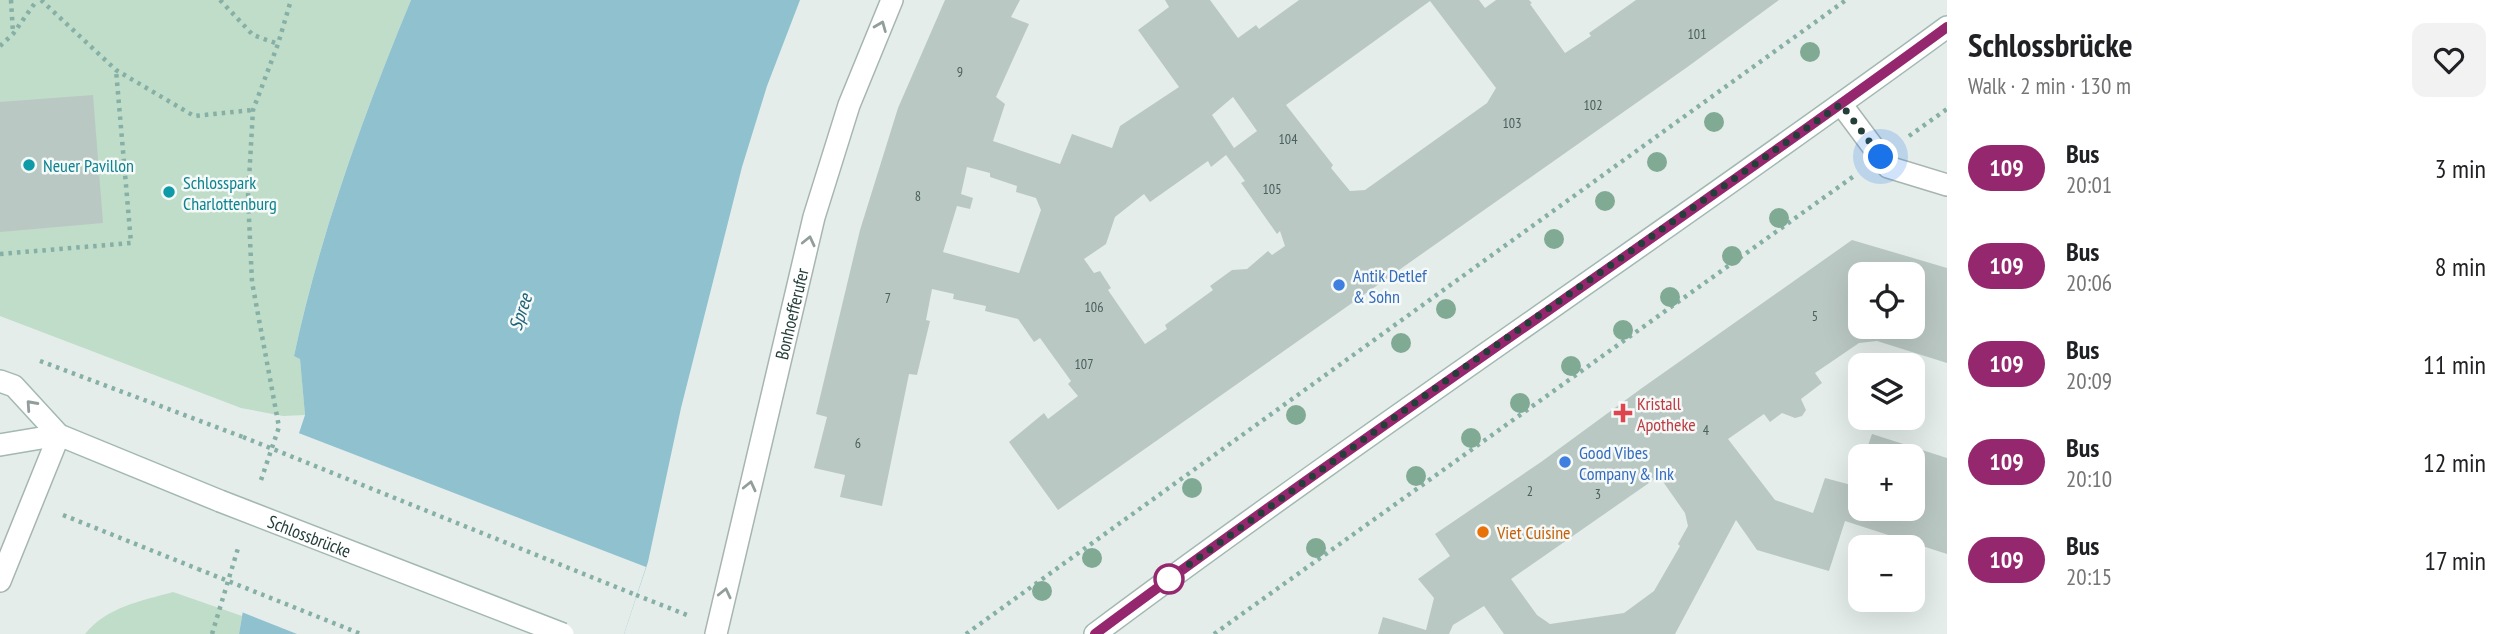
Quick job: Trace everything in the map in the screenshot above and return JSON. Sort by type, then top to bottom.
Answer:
[{"type":"main road","name":"Bonhoefferufer","points":[[716,634],[814,217],[849,105],[892,0]]},
{"type":"main road","points":[[1095,634],[1411,406],[1947,27]]},
{"type":"main road","points":[[1841,104],[1888,167],[1947,185]]},
{"type":"main road","points":[[0,381],[14,386],[59,435]]},
{"type":"main road","points":[[0,446],[59,435]]},
{"type":"main road","points":[[0,581],[59,435]]},
{"type":"main road","name":"Schlossbrücke","points":[[59,435],[220,501],[563,634]]},
{"type":"path","points":[[11,0],[13,34]]},
{"type":"path","points":[[0,46],[13,34],[39,0],[116,70],[194,116],[253,110]]},
{"type":"path","points":[[220,0],[253,35],[278,44]]},
{"type":"path","points":[[279,426],[252,282],[248,197],[253,110],[291,0]]},
{"type":"path","points":[[966,634],[1846,0]]},
{"type":"path","points":[[0,254],[131,243],[116,70]]},
{"type":"path","points":[[1933,119],[1947,109]]},
{"type":"path","points":[[1214,634],[1830,194]]},
{"type":"path","points":[[82,377],[243,437],[680,613]]},
{"type":"path","points":[[78,522],[361,634]]},
{"type":"path","points":[[212,634],[221,599]]},
{"type":"green space","name":"Schlosspark Charlottenburg","points":[[0,0],[411,0],[344,175],[316,265],[294,356],[300,358],[305,415],[283,416],[241,408],[0,316]]},
{"type":"green space","points":[[173,592],[242,616],[239,634],[85,634],[114,611]]},
{"type":"water","name":"Spree","points":[[411,0],[800,0],[767,86],[742,167],[681,408],[648,562],[624,634],[239,634],[246,593],[305,415],[300,359],[294,356],[316,265],[360,131]]},
{"type":"pier","points":[[296,432],[646,567],[624,634],[297,634],[239,611]]},
{"type":"building","points":[[945,0],[1020,0],[1011,17],[1029,24],[996,97],[1005,104],[993,141],[1060,164],[1072,134],[1112,148],[1120,126],[1179,87],[1138,30],[1169,7],[1165,0],[1210,0],[1238,38],[1256,25],[1259,29],[1299,0],[1479,0],[1485,8],[1496,0],[1529,0],[1565,53],[1636,0],[1779,0],[1058,510],[1009,442],[1044,413],[1048,419],[1078,396],[1068,384],[1071,381],[1040,338],[1034,342],[1018,319],[985,311],[986,306],[953,299],[954,294],[932,289],[926,320],[930,321],[917,375],[909,374],[882,506],[840,497],[845,475],[814,468],[827,417],[816,414],[860,230],[898,108]],"holes":[[[1430,1],[1496,88],[1487,103],[1365,190],[1350,191],[1286,105]],[[1233,97],[1257,131],[1234,148],[1212,115]],[[1226,155],[1245,181],[1241,183],[1277,234],[1280,231],[1285,246],[1272,255],[1268,251],[1247,269],[1232,270],[1210,286],[1213,290],[1165,325],[1167,329],[1145,344],[1108,290],[1111,288],[1100,271],[1094,273],[1084,259],[1106,244],[1115,217],[1144,194],[1150,202],[1208,161],[1211,167]],[[967,167],[990,173],[990,177],[1017,186],[1016,192],[1036,198],[1041,210],[1019,273],[943,252],[957,206],[970,209],[973,198],[961,194]]]},
{"type":"building","points":[[93,95],[103,223],[0,232],[0,102]]},
{"type":"building","points":[[1852,240],[1947,268],[1947,363],[1925,356],[1925,353],[1915,353],[1877,341],[1859,343],[1815,373],[1822,383],[1801,399],[1806,410],[1802,416],[1795,418],[1782,413],[1770,422],[1764,414],[1728,439],[1775,500],[1813,513],[1825,478],[1848,484],[1848,521],[1925,521],[1925,451],[1947,458],[1947,554],[1925,547],[1925,535],[1888,535],[1845,521],[1829,571],[1757,550],[1736,520],[1675,634],[1504,634],[1484,606],[1453,625],[1449,634],[1378,634],[1383,617],[1426,630],[1434,598],[1418,579],[1450,556],[1435,534],[1541,462]],"holes":[[[1659,476],[1685,513],[1688,526],[1678,544],[1680,546],[1654,591],[1624,613],[1550,624],[1537,615],[1511,579]]]},
{"type":"building","points":[[1872,434],[1903,444],[1869,444]]},
{"type":"bus line","name":"109","points":[[1095,634],[1357,444],[1947,27]]},
{"type":"place","name":"Neuer Pavillon","points":[[29,165]]},
{"type":"place","name":"Schlosspark Charlottenburg","points":[[169,192]]},
{"type":"place","name":"Antik Detlef & Sohn","points":[[1339,285]]},
{"type":"place","name":"Kristall Apotheke","points":[[1623,413]]},
{"type":"place","name":"Good Vibes Company & Ink","points":[[1565,462]]},
{"type":"place","name":"Viet Cuisine","points":[[1483,532]]},
{"type":"route","points":[[1169,579],[1458,372],[1841,104],[1881,157]]}]
